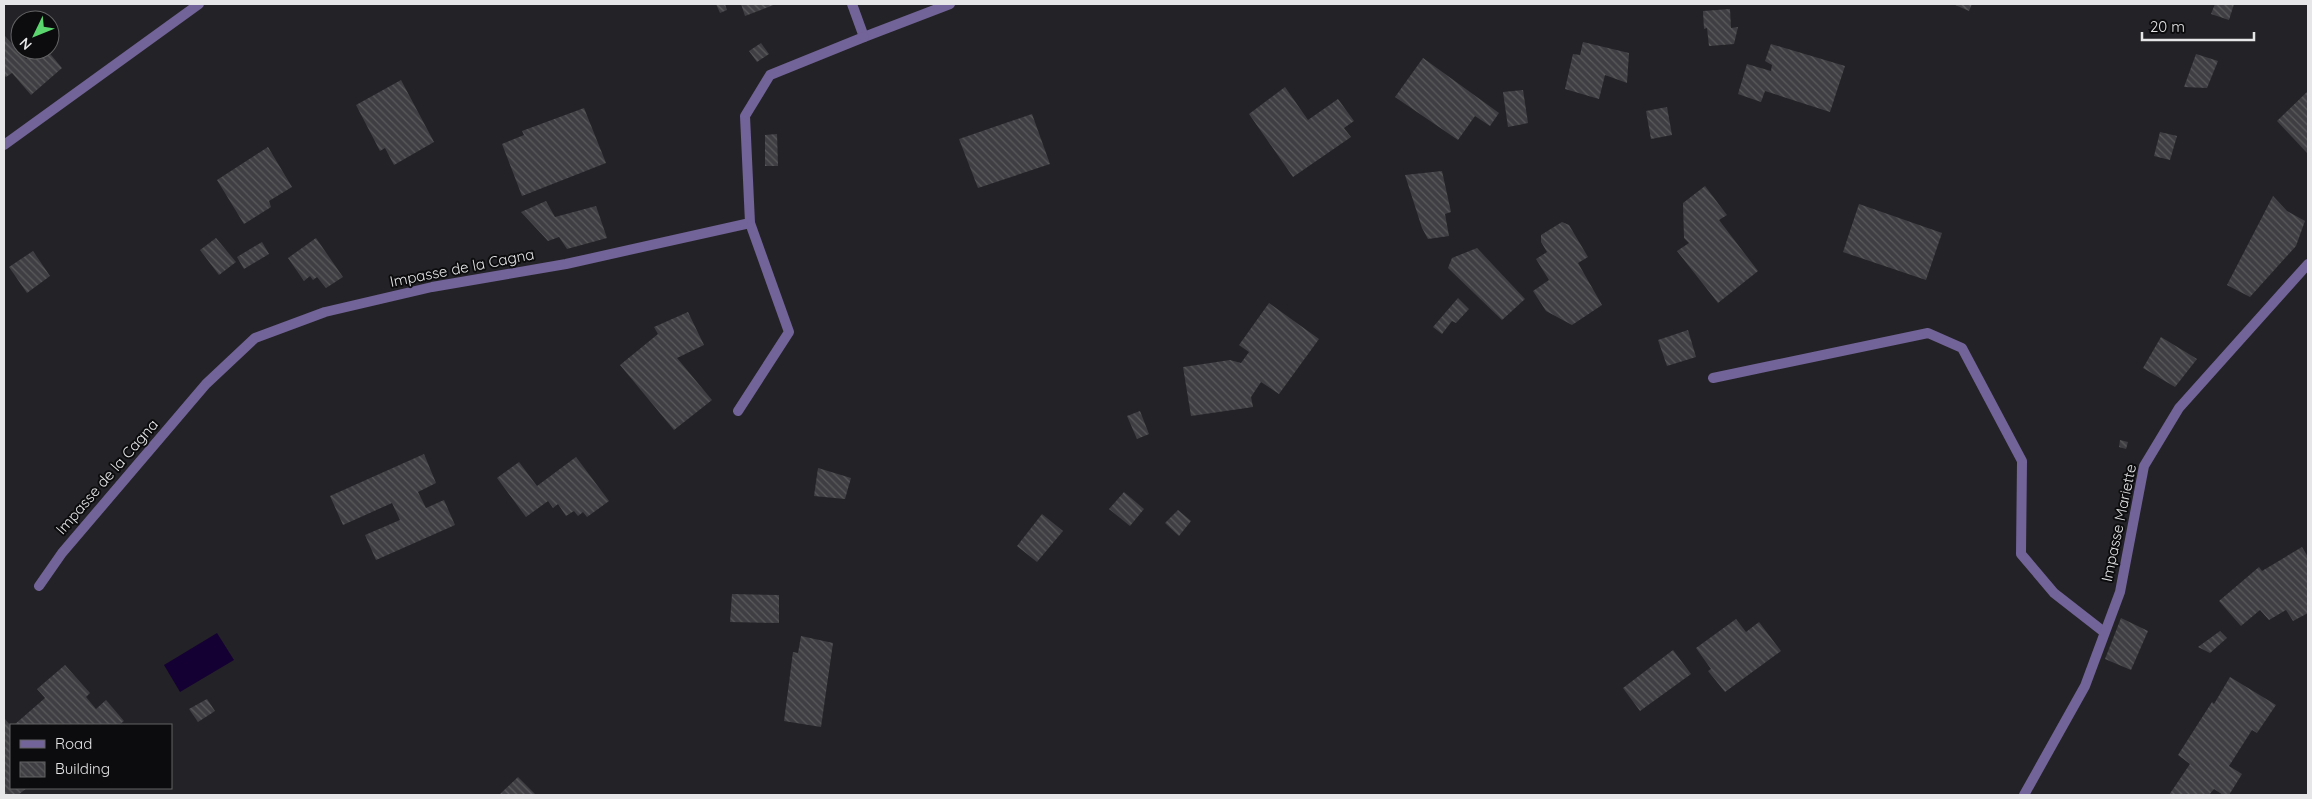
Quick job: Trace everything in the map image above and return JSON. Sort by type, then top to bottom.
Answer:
[{"type":"street","points":[[4,145],[200,4]]},
{"type":"street","points":[[852,4],[864,37]]},
{"type":"street","points":[[738,411],[789,332],[750,223],[745,116],[770,75],[950,4]]},
{"type":"street","name":"Impasse de la Cagna","points":[[40,586],[62,552],[206,384],[255,338],[325,312],[432,286],[566,264],[750,223]]},
{"type":"street","name":"Impasse Mariette","points":[[2024,795],[2085,686],[2120,592],[2144,466],[2179,408],[2308,264]]},
{"type":"street","points":[[1713,378],[1928,333],[1962,348],[2022,461],[2021,554],[2054,592],[2104,632]]},
{"type":"shaded area","points":[[217,633],[234,660],[180,692],[164,665]]},
{"type":"building","points":[[716,4],[725,4],[727,10],[720,13]]},
{"type":"building","points":[[741,4],[776,4],[745,16]]},
{"type":"building","points":[[1953,4],[1972,4],[1969,11]]},
{"type":"building","points":[[2215,4],[2234,4],[2229,20],[2211,14]]},
{"type":"building","points":[[1730,9],[1731,28],[1738,27],[1734,44],[1709,46],[1707,28],[1704,29],[1703,11]]},
{"type":"building","points":[[4,35],[10,42],[10,60],[55,60],[62,68],[31,95],[12,73],[6,77],[4,75]]},
{"type":"building","points":[[1583,42],[1629,53],[1627,83],[1605,75],[1599,99],[1565,89],[1573,54],[1580,55]]},
{"type":"building","points":[[761,43],[769,54],[757,62],[749,51]]},
{"type":"building","points":[[1771,44],[1845,66],[1830,112],[1765,91],[1761,102],[1738,94],[1747,64],[1771,71],[1772,65],[1765,61]]},
{"type":"building","points":[[2196,54],[2218,61],[2207,88],[2184,87]]},
{"type":"building","points":[[1423,58],[1499,113],[1490,126],[1475,116],[1458,140],[1395,97]]},
{"type":"building","points":[[401,80],[434,142],[394,165],[385,148],[380,151],[356,105]]},
{"type":"building","points":[[1285,87],[1308,120],[1338,99],[1354,121],[1344,128],[1351,137],[1293,177],[1249,114]]},
{"type":"building","points":[[1523,90],[1528,123],[1508,127],[1503,92]]},
{"type":"building","points":[[2308,91],[2308,154],[2277,121]]},
{"type":"building","points":[[1667,107],[1672,135],[1651,139],[1646,111]]},
{"type":"building","points":[[584,108],[606,163],[522,196],[502,144],[524,135],[522,131]]},
{"type":"building","points":[[1032,114],[1050,164],[978,188],[959,139]]},
{"type":"building","points":[[2160,132],[2177,136],[2170,160],[2154,156]]},
{"type":"building","points":[[777,134],[778,166],[765,166],[765,135]]},
{"type":"building","points":[[268,147],[292,187],[269,201],[271,207],[244,224],[217,180]]},
{"type":"building","points":[[1442,171],[1451,212],[1445,214],[1449,236],[1428,239],[1422,228],[1405,175]]},
{"type":"building","points":[[1705,186],[1727,215],[1719,220],[1758,271],[1718,303],[1677,251],[1689,243],[1684,238],[1683,203]]},
{"type":"building","points":[[2273,196],[2287,211],[2305,221],[2296,246],[2250,297],[2227,285]]},
{"type":"building","points":[[546,201],[555,217],[596,206],[607,238],[567,249],[559,237],[548,241],[521,212]]},
{"type":"building","points":[[1859,204],[1942,233],[1926,280],[1843,252]]},
{"type":"building","points":[[1562,222],[1569,225],[1588,257],[1578,263],[1602,305],[1572,325],[1546,311],[1533,291],[1549,280],[1536,259],[1547,252],[1541,242],[1541,235]]},
{"type":"building","points":[[216,238],[236,262],[219,275],[200,250]]},
{"type":"building","points":[[316,238],[343,277],[326,288],[317,277],[313,280],[310,276],[304,281],[288,258]]},
{"type":"building","points":[[262,242],[269,254],[244,269],[237,257]]},
{"type":"building","points":[[1477,248],[1525,299],[1502,320],[1448,268],[1452,258]]},
{"type":"building","points":[[33,251],[50,276],[27,293],[9,267]]},
{"type":"building","points":[[1458,298],[1469,309],[1456,323],[1452,321],[1442,334],[1433,327]]},
{"type":"building","points":[[1269,303],[1319,339],[1279,394],[1261,382],[1251,397],[1253,407],[1191,416],[1183,367],[1230,360],[1241,363],[1249,352],[1239,345]]},
{"type":"building","points":[[688,312],[704,345],[677,358],[712,400],[674,430],[620,365],[658,334],[654,327]]},
{"type":"building","points":[[1688,330],[1696,357],[1667,366],[1658,340]]},
{"type":"building","points":[[2161,337],[2197,359],[2175,387],[2143,368]]},
{"type":"building","points":[[1140,411],[1149,434],[1137,439],[1127,416]]},
{"type":"building","points":[[2120,440],[2128,442],[2126,449],[2119,447]]},
{"type":"building","points":[[424,454],[436,483],[418,492],[426,508],[444,500],[455,525],[376,560],[365,535],[400,520],[392,503],[343,525],[330,496]]},
{"type":"building","points":[[576,457],[609,501],[587,517],[583,512],[578,516],[574,511],[566,516],[558,504],[553,508],[548,501],[526,517],[497,478],[519,462],[537,486]]},
{"type":"building","points":[[818,468],[851,478],[845,499],[814,496]]},
{"type":"building","points":[[1124,492],[1144,509],[1130,526],[1109,509]]},
{"type":"building","points":[[1178,510],[1191,521],[1179,536],[1165,523]]},
{"type":"building","points":[[1042,514],[1063,531],[1037,562],[1017,546]]},
{"type":"building","points":[[2302,547],[2308,557],[2308,613],[2293,621],[2286,610],[2269,620],[2260,610],[2241,626],[2219,601],[2259,567],[2262,571]]},
{"type":"building","points":[[732,594],[779,595],[779,623],[730,622]]},
{"type":"building","points":[[2121,618],[2148,631],[2131,670],[2105,659]]},
{"type":"building","points":[[1736,619],[1746,632],[1759,622],[1781,651],[1725,692],[1708,671],[1711,669],[1696,648]]},
{"type":"building","points":[[2220,631],[2227,638],[2210,653],[2198,647]]},
{"type":"building","points":[[801,636],[833,643],[821,727],[784,721],[793,652],[798,653]]},
{"type":"building","points":[[1673,650],[1691,674],[1640,711],[1623,688]]},
{"type":"building","points":[[65,665],[90,693],[86,697],[96,709],[106,700],[124,721],[120,724],[15,724],[45,698],[37,689]]},
{"type":"building","points":[[2230,677],[2276,705],[2257,733],[2252,730],[2229,766],[2242,774],[2229,795],[2223,795],[2214,789],[2209,795],[2169,795],[2190,764],[2178,755],[2212,702],[2214,704]]},
{"type":"building","points":[[207,699],[215,711],[198,722],[189,709]]},
{"type":"building","points":[[4,718],[10,725],[10,789],[26,789],[18,795],[4,795]]},
{"type":"building","points":[[518,777],[536,795],[499,795]]}]
